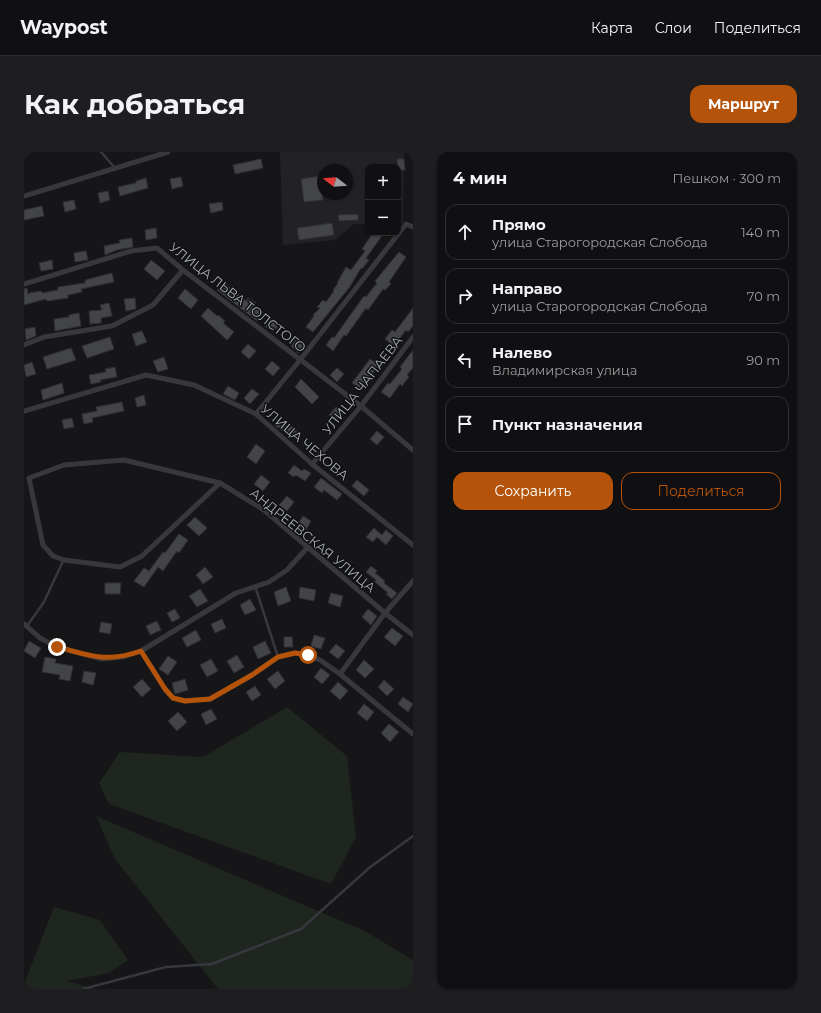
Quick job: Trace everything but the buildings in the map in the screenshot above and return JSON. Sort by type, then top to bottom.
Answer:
[{"type":"street","points":[[24,196],[168,152]]},
{"type":"street","points":[[256,414],[406,224],[413,227]]},
{"type":"street","name":"УЛИЦА ЛЬВА ТОЛСТОГО","points":[[24,284],[132,251],[157,248],[183,270],[361,406],[413,450]]},
{"type":"street","points":[[24,346],[44,337],[112,326],[153,305],[183,270]]},
{"type":"street","name":"УЛИЦА ЧАПАЕВА","points":[[312,464],[361,406],[413,337]]},
{"type":"street","name":"УЛИЦА ЧЕХОВА","points":[[24,411],[146,375],[194,385],[256,414],[312,464],[413,545]]},
{"type":"street","name":"АНДРЕЕВСКАЯ УЛИЦА","points":[[64,560],[53,556],[42,545],[29,478],[64,465],[124,460],[220,483],[264,510],[385,613],[413,634]]},
{"type":"street","points":[[64,560],[120,567],[142,556],[220,483]]},
{"type":"street","points":[[25,625],[40,638],[57,647],[102,659],[123,657],[141,651],[236,593],[269,582],[287,570],[308,547]]},
{"type":"street","points":[[340,674],[385,613],[413,581]]},
{"type":"street","points":[[141,651],[165,689],[173,698],[185,701],[210,699],[252,675],[278,657],[295,653],[308,655],[320,660],[340,674],[413,734]]},
{"type":"lane","points":[[101,152],[116,168]]},
{"type":"lane","points":[[25,625],[44,602],[64,560]]},
{"type":"lane","points":[[255,586],[278,657]]},
{"type":"lane","points":[[84,989],[166,967],[212,964],[301,929],[369,868],[413,836]]},
{"type":"shaded area","points":[[280,152],[404,152],[403,223],[401,223],[401,164],[365,164],[365,224],[354,224],[335,240],[283,245]]},
{"type":"shaded area","points":[[287,707],[347,756],[356,837],[331,884],[109,804],[99,783],[120,752],[203,757]]},
{"type":"shaded area","points":[[96,816],[365,931],[413,960],[413,989],[218,989],[115,859]]},
{"type":"shaded area","points":[[54,907],[100,920],[128,960],[109,973],[67,981],[96,989],[24,989],[24,984]]},
{"type":"route","points":[[57,647],[102,659],[123,657],[141,651],[165,689],[173,698],[185,701],[210,699],[252,675],[278,657],[295,653],[308,655]]}]
